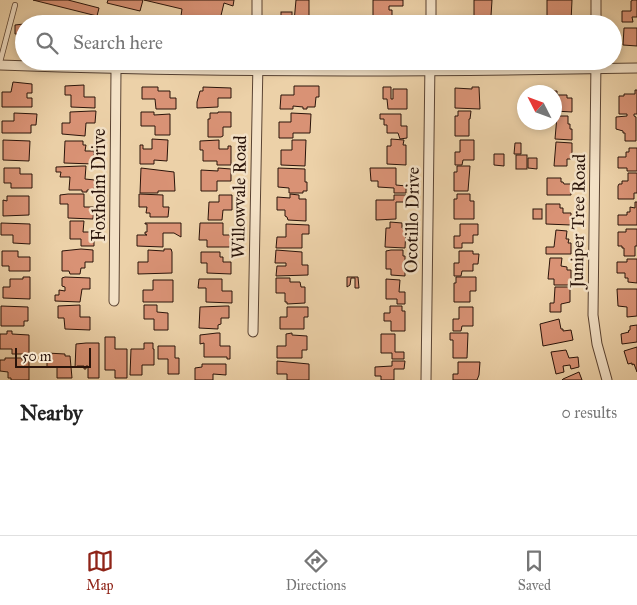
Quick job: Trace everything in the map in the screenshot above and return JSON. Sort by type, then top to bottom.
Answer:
[{"type":"street","points":[[258,0],[258,15]]},
{"type":"street","points":[[431,0],[431,15]]},
{"type":"street","points":[[596,0],[596,15]]},
{"type":"street","points":[[0,64],[15,65]]},
{"type":"street","points":[[622,67],[637,68]]},
{"type":"street","name":"Foxholm Drive","points":[[114,301],[116,70]]},
{"type":"street","points":[[241,70],[430,72],[477,70]]},
{"type":"street","name":"Juniper Tree Road","points":[[596,70],[593,315],[597,344],[607,380]]},
{"type":"street","name":"Willowvale Road","points":[[253,332],[258,71]]},
{"type":"street","name":"Ocotillo Drive","points":[[426,380],[430,72]]},
{"type":"lane","points":[[0,64],[15,5]]},
{"type":"building","points":[[33,0],[68,0],[99,8],[97,15]]},
{"type":"building","points":[[108,0],[143,0],[140,11],[107,3]]},
{"type":"building","points":[[144,0],[234,0],[233,6],[224,3],[221,15],[181,15],[182,9]]},
{"type":"building","points":[[296,0],[309,0],[309,15],[295,15]]},
{"type":"building","points":[[373,0],[403,0],[403,6],[389,6],[389,10],[392,10],[392,15],[373,15]]},
{"type":"building","points":[[474,0],[492,0],[491,15],[474,15]]},
{"type":"building","points":[[547,0],[572,0],[571,15],[547,15]]},
{"type":"building","points":[[637,0],[637,17],[632,17],[633,22],[622,22],[622,11],[631,11],[631,1]]},
{"type":"building","points":[[281,12],[292,12],[292,15],[281,15]]},
{"type":"building","points":[[624,28],[637,28],[637,46],[623,45]]},
{"type":"building","points":[[13,82],[32,84],[32,93],[27,93],[27,98],[32,98],[32,107],[2,107],[2,92],[11,92]]},
{"type":"building","points":[[84,85],[84,97],[95,97],[95,108],[71,107],[71,95],[65,95],[65,86]]},
{"type":"building","points":[[294,86],[319,86],[319,97],[316,97],[315,107],[303,109],[303,107],[293,106],[293,109],[280,109],[281,95],[294,95]]},
{"type":"building","points":[[142,87],[158,87],[158,91],[170,91],[170,98],[176,98],[176,109],[156,109],[155,99],[142,99]]},
{"type":"building","points":[[203,87],[231,88],[231,98],[218,98],[218,107],[197,108],[200,91],[203,91]]},
{"type":"building","points":[[383,87],[391,87],[391,99],[393,99],[393,89],[407,89],[407,109],[388,109],[387,99],[383,99]]},
{"type":"building","points":[[472,87],[479,87],[480,109],[455,108],[455,88],[472,89]]},
{"type":"building","points":[[635,90],[637,90],[637,114],[634,114],[636,117],[636,141],[625,141],[625,133],[616,129],[616,117],[627,116],[627,114],[619,114],[619,96],[635,94]]},
{"type":"building","points":[[562,95],[572,98],[572,112],[562,111]]},
{"type":"building","points":[[96,111],[95,123],[86,123],[85,136],[62,134],[62,123],[70,123],[70,112]]},
{"type":"building","points":[[458,111],[471,111],[469,136],[455,136],[455,116],[458,116]]},
{"type":"building","points":[[141,112],[154,112],[154,115],[170,114],[170,135],[155,135],[155,126],[141,126]]},
{"type":"building","points":[[231,112],[231,127],[223,127],[223,136],[221,137],[208,137],[210,113]]},
{"type":"building","points":[[14,113],[37,114],[36,125],[31,125],[31,133],[2,133],[2,121],[14,121]]},
{"type":"building","points":[[291,113],[311,114],[310,133],[293,133],[293,138],[279,138],[279,122],[291,122]]},
{"type":"building","points":[[380,114],[401,114],[401,126],[407,126],[407,138],[400,139],[398,133],[387,133],[387,125],[384,125],[384,119],[380,119]]},
{"type":"building","points":[[562,116],[568,116],[568,124],[570,124],[570,129],[572,129],[572,140],[555,139],[556,130],[562,130]]},
{"type":"building","points":[[152,139],[168,140],[167,161],[154,160],[154,164],[140,164],[140,145],[143,145],[143,149],[152,149]]},
{"type":"building","points":[[391,139],[404,140],[403,145],[406,145],[406,165],[387,164],[387,146],[391,146]]},
{"type":"building","points":[[3,140],[30,141],[29,161],[3,160]]},
{"type":"building","points":[[219,140],[219,149],[228,149],[228,146],[231,146],[231,165],[217,165],[217,161],[203,161],[203,150],[200,150],[200,141]]},
{"type":"building","points":[[292,140],[306,140],[305,166],[281,165],[281,150],[292,150]]},
{"type":"building","points":[[460,140],[474,140],[474,160],[463,160],[462,165],[455,165],[455,152],[460,152]]},
{"type":"building","points":[[65,141],[83,141],[83,145],[86,145],[85,151],[94,151],[94,164],[64,163]]},
{"type":"building","points":[[556,142],[572,143],[572,159],[567,159],[567,166],[554,166]]},
{"type":"building","points":[[515,143],[521,143],[521,154],[514,154]]},
{"type":"building","points":[[629,148],[637,148],[637,171],[627,171],[627,168],[618,168],[618,157],[626,157],[626,152],[629,152]]},
{"type":"building","points":[[494,154],[504,154],[504,166],[494,165]]},
{"type":"building","points":[[516,155],[527,155],[527,169],[516,169]]},
{"type":"building","points":[[528,158],[537,158],[537,169],[528,168]]},
{"type":"building","points":[[86,166],[85,179],[95,180],[94,190],[87,190],[87,192],[69,190],[70,177],[60,177],[61,172],[56,172],[56,167]]},
{"type":"building","points":[[457,166],[470,166],[468,191],[454,191],[454,172],[457,172]]},
{"type":"building","points":[[4,168],[20,168],[20,174],[32,174],[32,188],[11,188],[11,183],[4,183]]},
{"type":"building","points":[[141,168],[174,172],[175,191],[140,193]]},
{"type":"building","points":[[218,168],[231,169],[231,181],[217,181],[217,191],[201,191],[201,170],[218,171]]},
{"type":"building","points":[[278,168],[305,169],[307,191],[303,191],[303,193],[289,193],[289,188],[278,187]]},
{"type":"building","points":[[370,168],[396,168],[396,185],[406,186],[406,193],[394,193],[394,188],[378,187],[378,181],[371,181]]},
{"type":"building","points":[[628,173],[637,173],[637,193],[634,193],[634,199],[618,199],[618,186],[622,184],[622,181],[628,181]]},
{"type":"building","points":[[547,178],[561,178],[561,182],[564,184],[571,184],[571,195],[547,195]]},
{"type":"building","points":[[84,194],[84,207],[94,207],[93,219],[68,218],[68,204],[60,204],[60,195]]},
{"type":"building","points":[[139,194],[163,195],[163,207],[169,207],[168,217],[150,217],[150,213],[146,213],[147,207],[139,207]]},
{"type":"building","points":[[290,194],[299,195],[299,199],[306,199],[306,221],[288,220],[285,216],[285,210],[277,210],[277,197],[290,198]]},
{"type":"building","points":[[457,194],[470,194],[470,201],[474,201],[474,219],[454,219],[454,199],[457,199]]},
{"type":"building","points":[[219,195],[232,195],[232,210],[223,210],[222,220],[208,220],[209,202],[219,202]]},
{"type":"building","points":[[394,195],[406,195],[406,202],[396,202],[396,219],[376,220],[376,200],[394,200]]},
{"type":"building","points":[[7,196],[29,196],[29,215],[3,216],[3,200],[7,201]]},
{"type":"building","points":[[635,202],[637,202],[637,225],[618,225],[618,215],[627,215],[627,212],[630,212],[630,207],[635,208]]},
{"type":"building","points":[[546,204],[560,204],[560,208],[563,208],[563,213],[571,213],[571,225],[546,224]]},
{"type":"building","points":[[533,209],[542,209],[542,219],[533,219]]},
{"type":"building","points":[[70,221],[84,221],[83,232],[94,232],[94,246],[81,246],[81,239],[70,239]]},
{"type":"building","points":[[390,222],[402,223],[402,228],[406,228],[405,248],[385,247],[386,228],[390,228]]},
{"type":"building","points":[[1,223],[30,224],[30,244],[13,243],[13,235],[1,235]]},
{"type":"building","points":[[145,223],[181,223],[181,237],[174,233],[163,233],[163,247],[137,246],[137,235],[147,235],[145,232],[147,232],[147,224]]},
{"type":"building","points":[[200,223],[223,223],[223,235],[232,235],[233,247],[207,247],[207,240],[199,240]]},
{"type":"building","points":[[286,224],[309,225],[309,234],[302,234],[302,248],[276,248],[277,237],[286,237]]},
{"type":"building","points":[[460,224],[478,224],[478,235],[473,235],[473,243],[462,243],[462,248],[454,248],[454,236],[460,236]]},
{"type":"building","points":[[626,229],[637,229],[635,256],[624,256],[624,248],[618,246],[618,232],[626,232]]},
{"type":"building","points":[[556,230],[567,231],[566,239],[569,239],[568,243],[571,243],[571,254],[546,254],[546,247],[554,247]]},
{"type":"building","points":[[164,249],[171,249],[172,252],[172,273],[138,274],[138,262],[148,262],[148,250],[164,251]]},
{"type":"building","points":[[93,250],[93,262],[85,262],[85,268],[81,268],[80,274],[70,274],[69,271],[62,271],[62,251]]},
{"type":"building","points":[[276,250],[302,252],[302,265],[308,265],[308,275],[276,276],[277,266],[286,266],[286,263],[275,263]]},
{"type":"building","points":[[403,250],[403,256],[405,256],[405,276],[391,275],[391,269],[386,269],[386,251]]},
{"type":"building","points":[[2,251],[18,251],[18,257],[30,257],[30,271],[9,271],[9,266],[2,266]]},
{"type":"building","points":[[459,251],[473,251],[473,254],[479,254],[478,264],[473,264],[473,271],[462,271],[461,276],[454,276],[454,263],[459,263]]},
{"type":"building","points":[[201,252],[220,252],[223,262],[231,262],[231,274],[207,273],[207,263],[201,263]]},
{"type":"building","points":[[550,258],[562,258],[561,266],[571,270],[571,285],[554,285],[554,279],[548,279]]},
{"type":"building","points":[[627,259],[637,259],[637,283],[628,282],[628,278],[625,278],[625,273],[617,273],[617,262],[627,262]]},
{"type":"building","points":[[23,277],[30,277],[30,299],[3,298],[3,287],[10,287],[10,279],[23,279]]},
{"type":"building","points":[[347,277],[358,277],[359,288],[355,288],[355,278],[351,278],[350,285],[347,287]]},
{"type":"building","points":[[456,277],[476,277],[476,291],[470,291],[470,302],[454,302],[454,283],[456,283]]},
{"type":"building","points":[[62,278],[90,278],[90,289],[82,289],[80,302],[55,301],[55,295],[59,295],[59,290],[65,291],[65,287],[62,286]]},
{"type":"building","points":[[276,278],[290,278],[290,282],[300,282],[301,287],[305,287],[305,303],[287,304],[285,302],[285,293],[276,293]]},
{"type":"building","points":[[199,279],[222,279],[222,291],[232,291],[232,303],[206,302],[206,288],[198,288]]},
{"type":"building","points":[[386,279],[400,280],[399,292],[405,292],[405,304],[397,304],[397,299],[386,299]]},
{"type":"building","points":[[153,280],[173,280],[173,302],[143,302],[143,290],[153,290]]},
{"type":"building","points":[[555,287],[570,287],[570,302],[561,304],[561,312],[550,312],[550,303],[554,303]]},
{"type":"building","points":[[617,289],[637,289],[637,316],[627,317],[627,307],[618,306]]},
{"type":"building","points":[[80,305],[80,317],[90,317],[90,330],[65,329],[64,318],[58,318],[58,306]]},
{"type":"building","points":[[144,305],[157,305],[157,312],[168,313],[168,330],[154,330],[154,319],[144,319]]},
{"type":"building","points":[[1,306],[28,307],[28,321],[24,321],[24,326],[1,326]]},
{"type":"building","points":[[229,306],[229,318],[221,318],[221,324],[218,325],[218,329],[199,328],[200,307]]},
{"type":"building","points":[[390,306],[402,306],[402,311],[405,311],[405,331],[391,331],[391,321],[384,321],[384,313],[390,313]]},
{"type":"building","points":[[287,307],[308,307],[308,317],[304,317],[304,329],[280,329],[280,317],[287,317]]},
{"type":"building","points":[[459,307],[473,307],[473,326],[462,326],[461,331],[453,331],[453,319],[459,319]]},
{"type":"building","points":[[559,319],[563,331],[571,330],[573,340],[543,346],[540,324]]},
{"type":"building","points":[[637,325],[637,342],[622,344],[621,334],[629,332],[630,326]]},
{"type":"building","points":[[7,331],[12,331],[12,334],[29,335],[29,354],[12,354],[12,349],[0,349],[0,334],[7,334]]},
{"type":"building","points":[[220,333],[220,346],[230,346],[230,359],[227,359],[227,357],[204,357],[204,343],[200,344],[200,335]]},
{"type":"building","points":[[292,333],[292,335],[307,336],[307,350],[302,350],[302,358],[277,358],[277,346],[286,346],[286,334]]},
{"type":"building","points":[[450,333],[468,333],[467,358],[453,358],[453,340],[450,340]]},
{"type":"building","points":[[381,334],[395,334],[395,352],[404,352],[404,359],[392,359],[392,353],[381,353]]},
{"type":"building","points":[[105,337],[115,337],[115,349],[127,349],[127,378],[115,378],[115,370],[105,370]]},
{"type":"building","points":[[99,343],[99,378],[88,378],[88,366],[86,366],[86,369],[84,369],[84,366],[77,366],[75,368],[76,344]]},
{"type":"building","points":[[144,343],[153,343],[154,365],[142,365],[142,375],[130,375],[131,349],[144,349]]},
{"type":"building","points":[[158,346],[175,346],[175,358],[179,358],[179,374],[168,374],[168,359],[158,359]]},
{"type":"building","points":[[637,347],[637,372],[634,364],[628,364],[624,351]]},
{"type":"building","points":[[566,350],[569,358],[578,357],[579,367],[571,369],[570,365],[563,366],[564,372],[556,374],[551,352]]},
{"type":"building","points":[[47,353],[70,356],[72,378],[57,378],[57,367],[47,367]]},
{"type":"building","points":[[5,358],[29,360],[29,380],[11,380],[11,378],[8,378],[8,372],[0,371],[0,360],[5,360]]},
{"type":"building","points":[[277,361],[309,364],[309,380],[287,380],[287,374],[277,374]]},
{"type":"building","points":[[392,361],[405,361],[404,369],[394,369],[394,380],[381,380],[381,376],[375,376],[375,367],[392,366]]},
{"type":"building","points":[[458,362],[480,362],[477,380],[453,380],[453,374],[458,374]]},
{"type":"building","points":[[202,364],[226,364],[226,375],[213,374],[213,380],[195,380],[195,368],[202,367]]},
{"type":"building","points":[[579,372],[582,380],[562,380],[563,379]]}]
